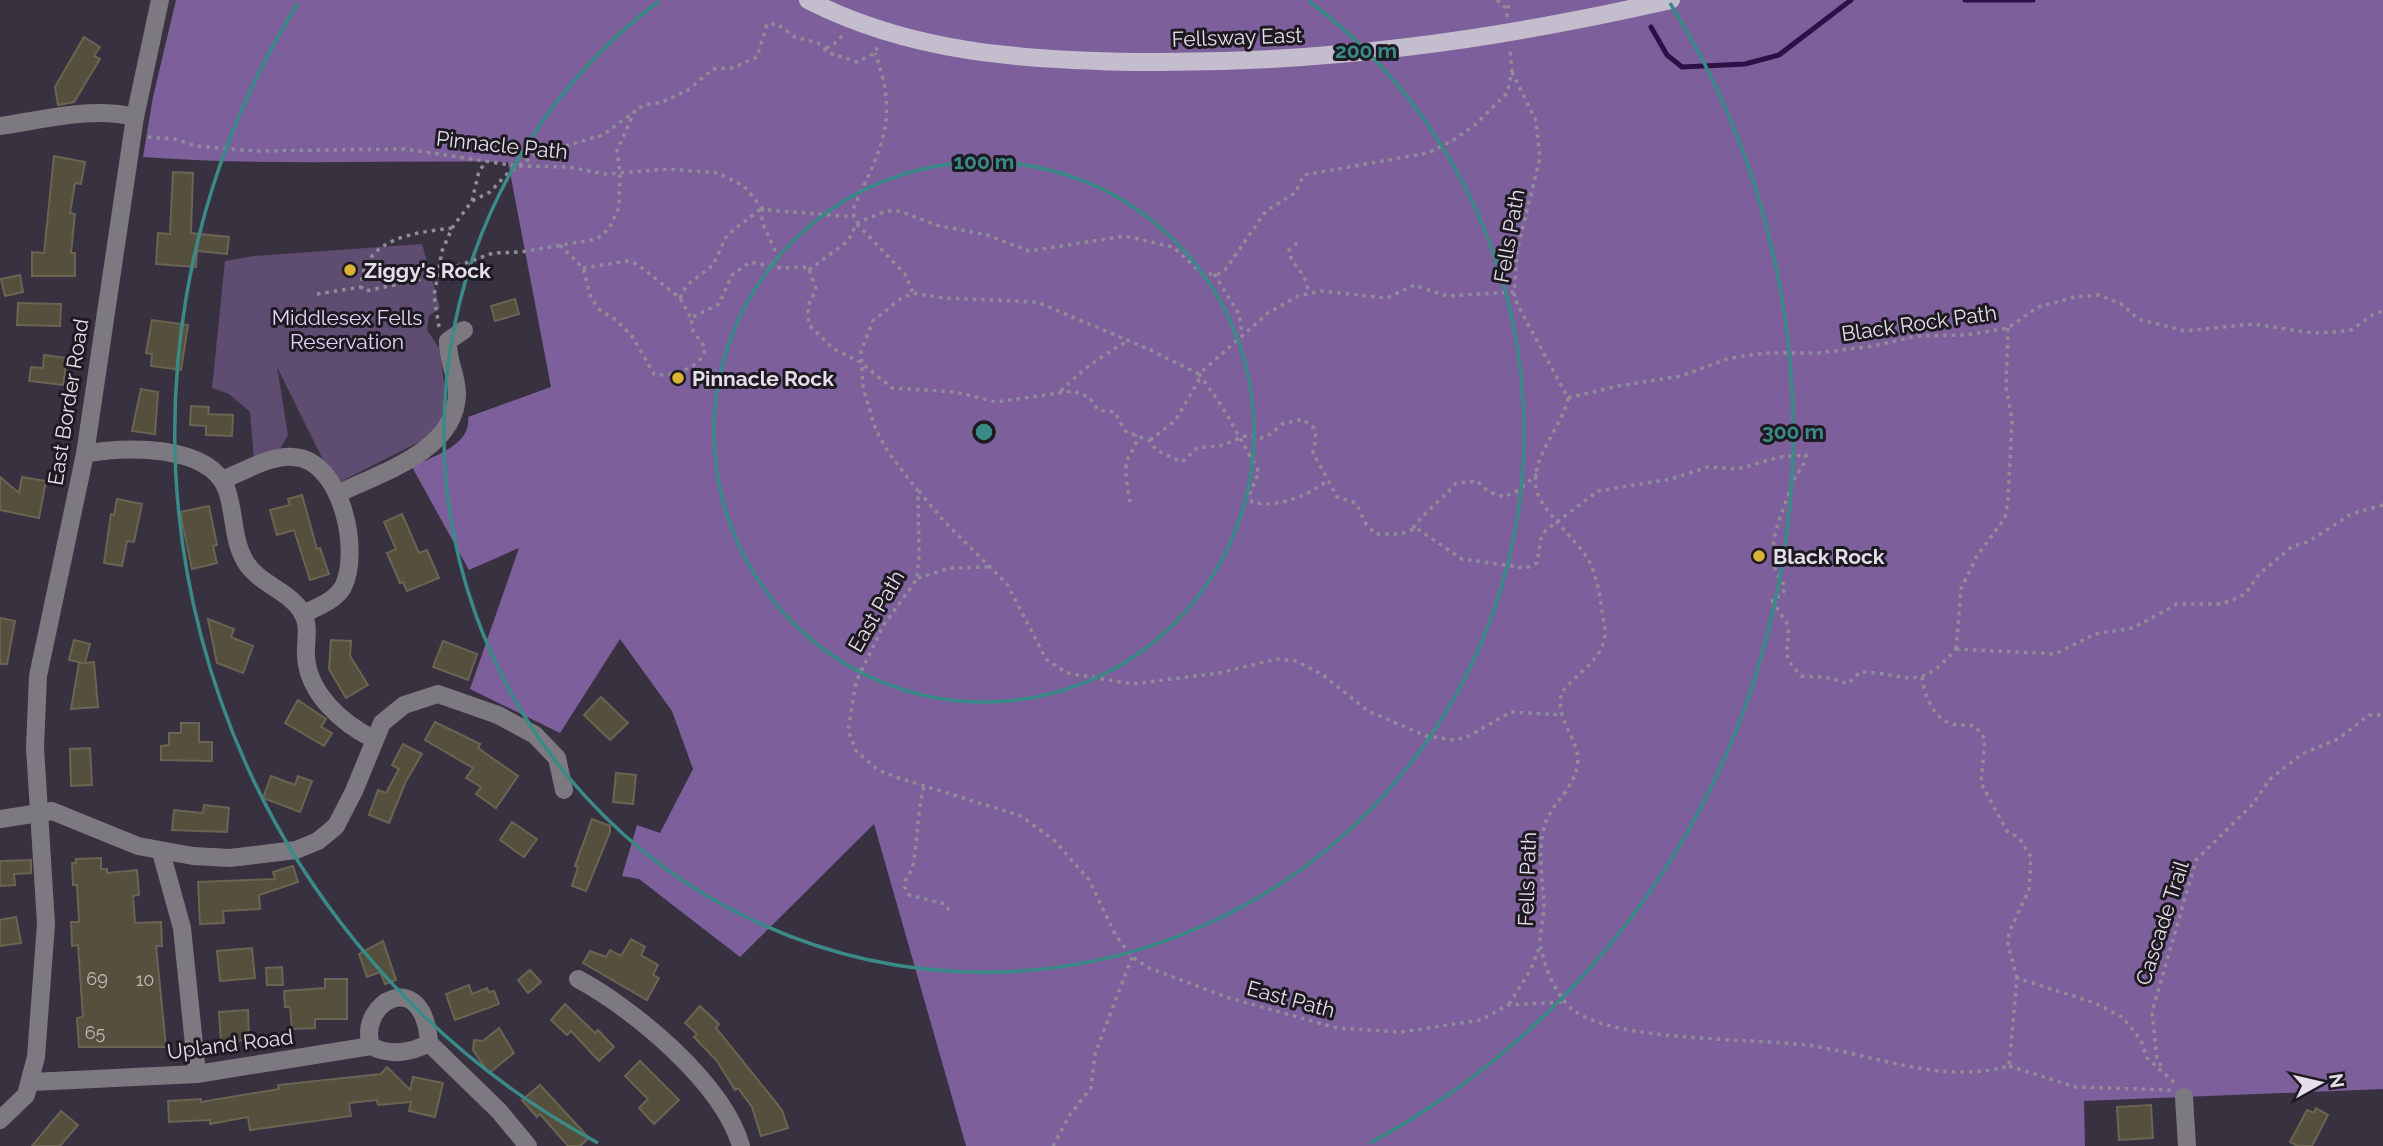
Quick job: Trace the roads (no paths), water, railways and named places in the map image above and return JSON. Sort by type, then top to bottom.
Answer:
[{"type":"main road","name":"Fellsway East","points":[[808,0],[877,30],[926,44],[992,56],[1193,63],[1284,61],[1509,34],[1671,0]]},
{"type":"street","name":"East Border Road","points":[[32,1082],[45,970],[46,924],[35,747],[38,676],[85,454],[133,126],[160,0]]},
{"type":"street","points":[[0,126],[87,113],[111,113],[133,126]]},
{"type":"street","points":[[339,493],[402,465],[431,443],[446,426],[457,395],[448,341],[464,330]]},
{"type":"street","points":[[85,454],[136,449],[174,453],[212,472],[222,481],[244,560],[259,578],[303,614],[307,631],[307,664],[318,692],[353,728],[373,738]]},
{"type":"street","points":[[222,481],[274,460],[292,456],[313,463],[339,493],[347,537],[345,580],[335,597],[303,614]]},
{"type":"street","points":[[0,819],[39,811],[61,813],[120,839],[161,852],[212,858],[288,853],[318,841],[333,830],[345,809],[373,738],[382,723],[394,711],[421,697],[444,695],[490,711],[535,735],[557,758],[562,768],[564,790]]},
{"type":"street","points":[[161,852],[182,928],[197,1074]]},
{"type":"street","points":[[578,979],[607,994],[646,1023],[719,1102],[734,1125],[741,1146]]},
{"type":"street","points":[[371,1046],[369,1033],[373,1015],[382,1004],[398,998],[411,999],[421,1008],[427,1021],[429,1043],[499,1111],[528,1146]]},
{"type":"street","name":"Upland Road","points":[[32,1082],[197,1074],[371,1046],[398,1052],[413,1050],[429,1043]]},
{"type":"street","points":[[0,1120],[16,1108],[32,1082]]},
{"type":"street","points":[[2184,1097],[2187,1146]]},
{"type":"waterway","points":[[1651,27],[1667,55],[1682,67],[1745,64],[1779,55],[1851,0]]},
{"type":"waterway","points":[[1965,0],[2033,0]]},
{"type":"place","name":"Ziggy's Rock","points":[[350,270]]},
{"type":"place","name":"Pinnacle Rock","points":[[678,378]]},
{"type":"place","name":"Black Rock","points":[[1759,556]]},
{"type":"park label","name":"Middlesex Fells Reservation","points":[[347,329]]}]
